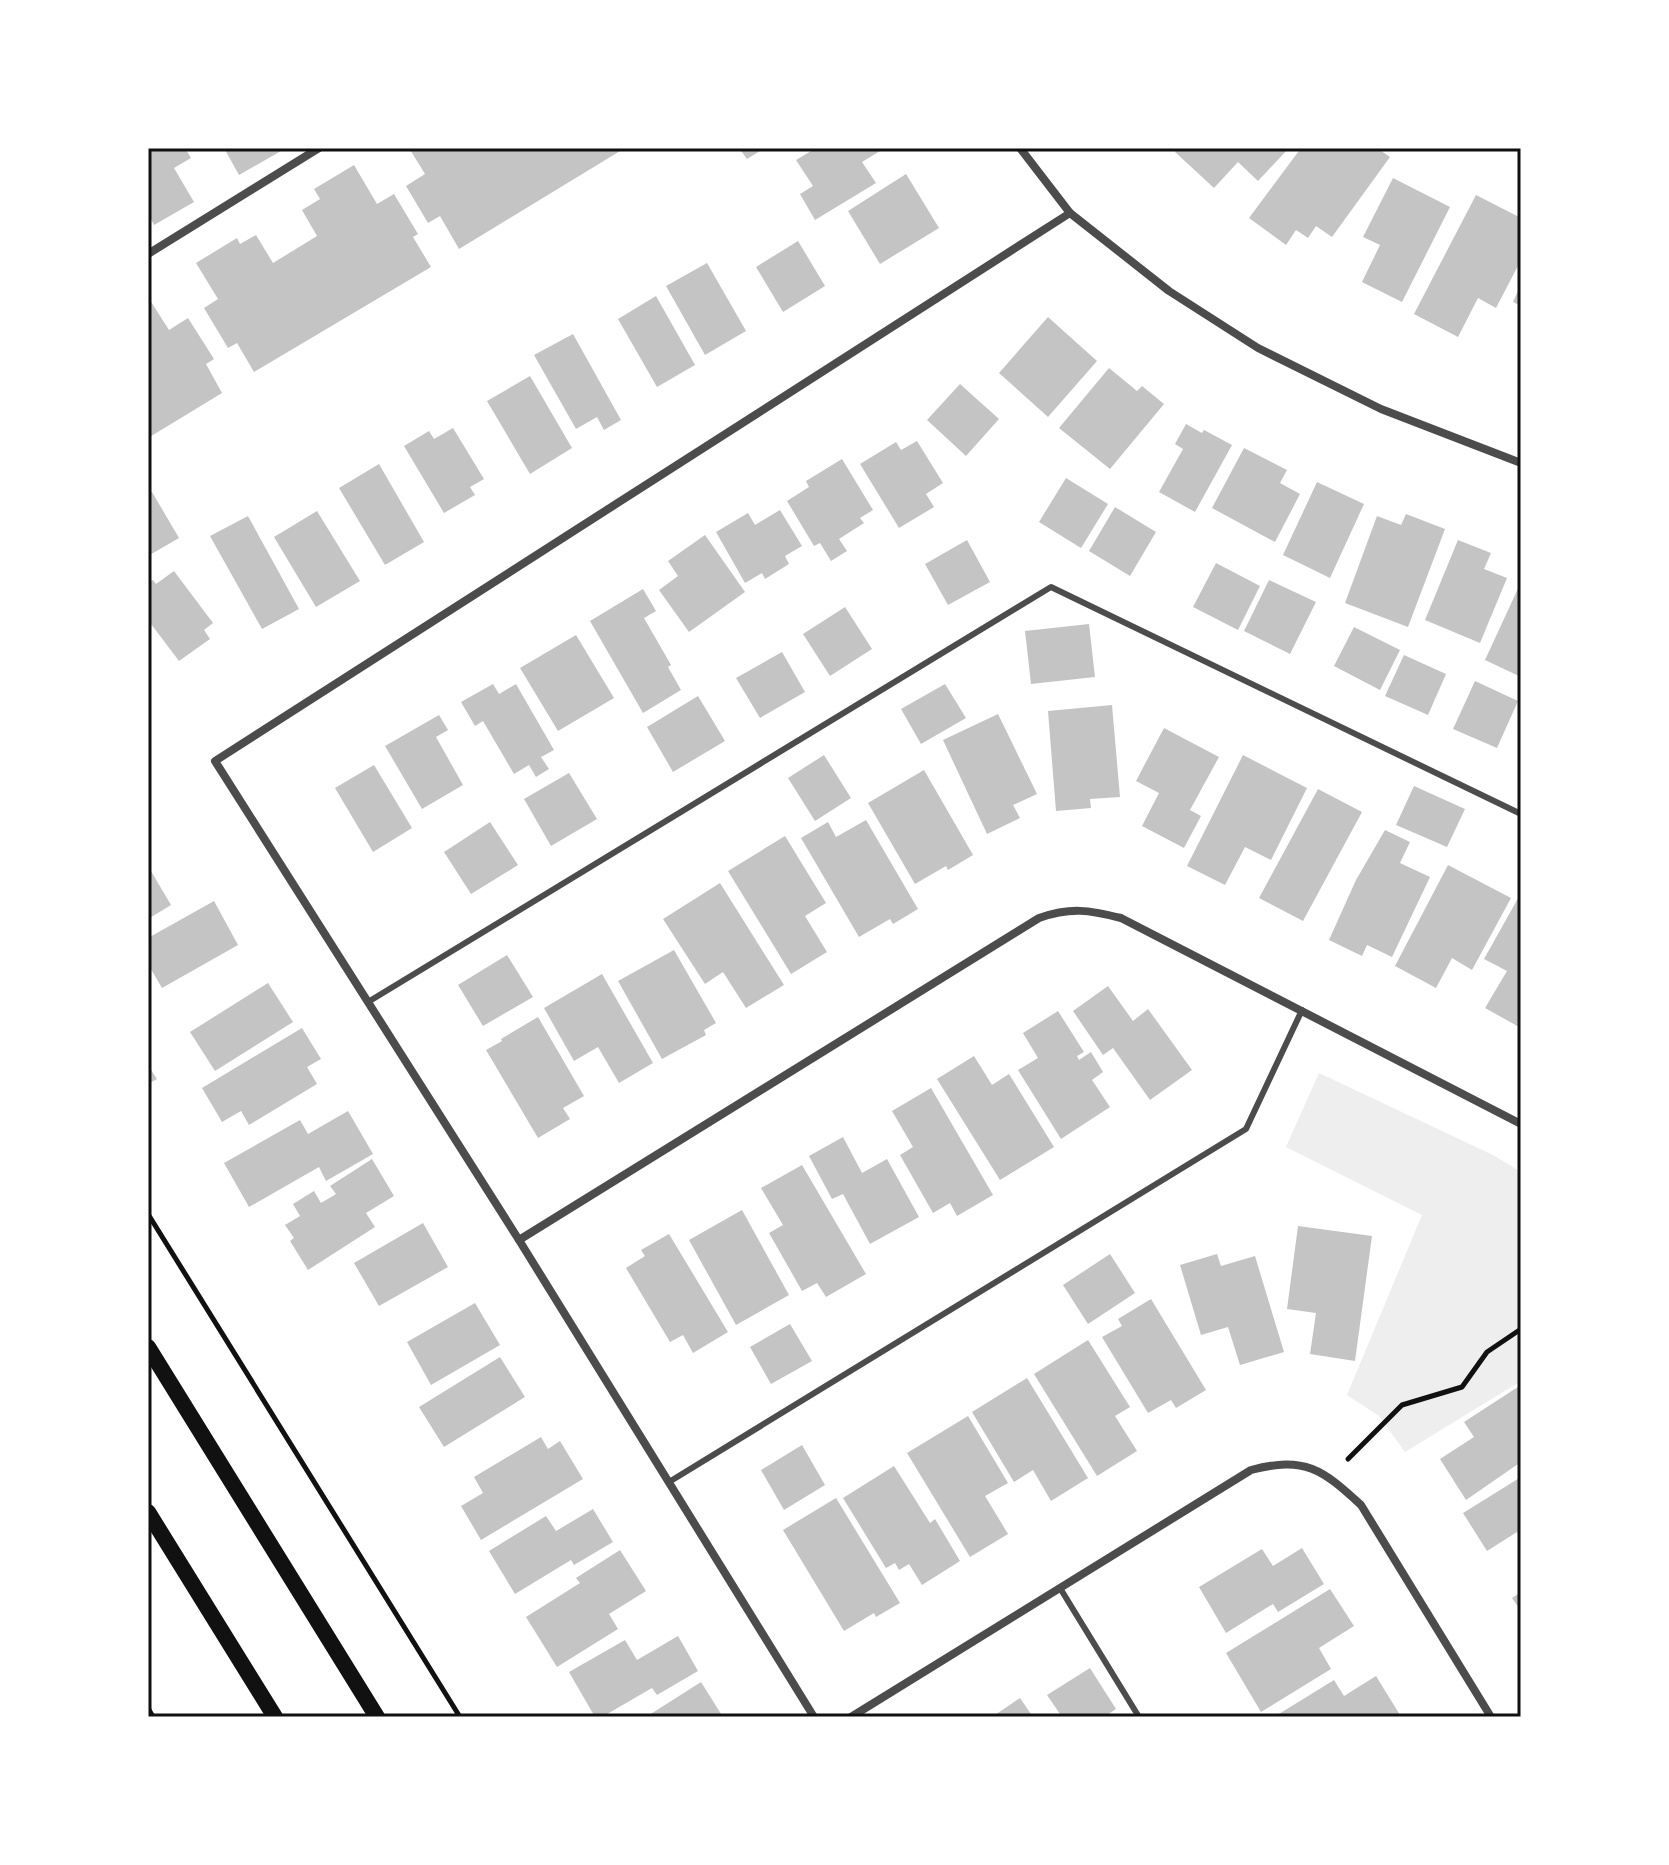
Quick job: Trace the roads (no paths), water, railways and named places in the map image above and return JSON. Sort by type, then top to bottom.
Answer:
[{"type":"main road","points":[[148,1347],[377,1717]]},
{"type":"main road","points":[[148,1512],[275,1717]]},
{"type":"street","points":[[148,254],[319,148]]},
{"type":"street","points":[[1020,148],[1070,213],[1169,291],[1258,348],[1381,409],[1521,463]]},
{"type":"street","points":[[814,1717],[519,1240],[215,761],[1070,213]]},
{"type":"street","points":[[519,1240],[1039,918],[1063,910],[1121,918],[1521,1124]]},
{"type":"street","points":[[851,1717],[1251,1470],[1276,1463],[1306,1464],[1329,1478],[1361,1505],[1491,1717]]},
{"type":"lane","points":[[368,1002],[1051,587],[1521,814]]},
{"type":"lane","points":[[669,1482],[1246,1129],[1302,1010]]},
{"type":"lane","points":[[1060,1588],[1139,1717]]}]
